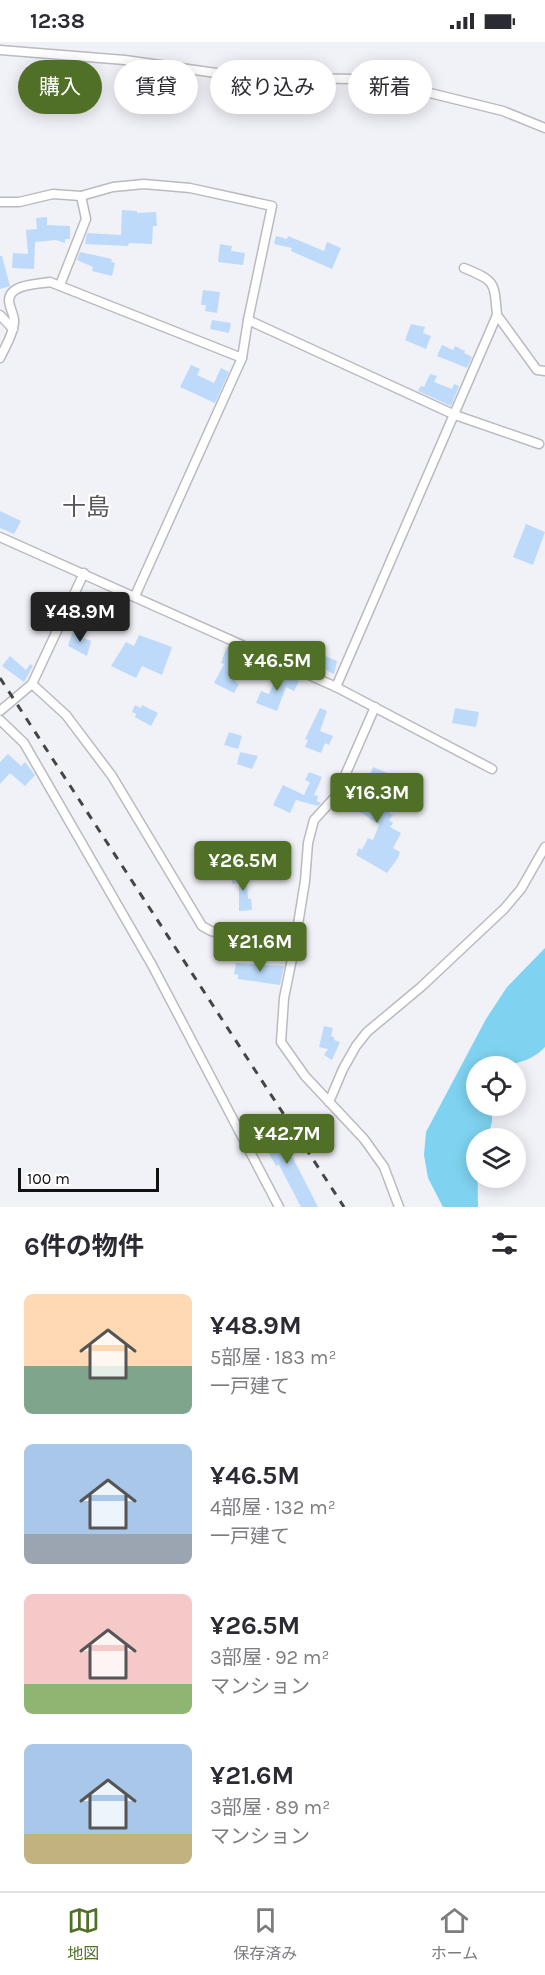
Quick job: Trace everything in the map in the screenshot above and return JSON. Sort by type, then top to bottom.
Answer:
[{"type":"street","points":[[0,50],[125,60],[244,77],[353,79],[430,93],[493,109],[545,128]]},
{"type":"street","points":[[0,202],[19,202],[53,194],[81,196],[113,187],[153,185],[190,188],[272,206],[242,358],[135,596]]},
{"type":"street","points":[[60,285],[86,219],[81,196]]},
{"type":"street","points":[[336,687],[455,415],[496,315],[494,286],[489,280],[464,268]]},
{"type":"street","points":[[0,358],[13,329],[14,320],[9,300],[14,290],[50,282],[242,358]]},
{"type":"street","points":[[0,315],[13,329]]},
{"type":"street","points":[[496,315],[537,369],[545,371]]},
{"type":"street","points":[[248,320],[455,415],[539,444]]},
{"type":"street","points":[[0,537],[336,687],[492,769]]},
{"type":"street","points":[[0,711],[32,684],[84,573]]},
{"type":"street","points":[[32,684],[66,714],[112,776],[202,926],[211,931],[294,948]]},
{"type":"street","points":[[375,707],[336,796],[314,820],[308,843],[305,881],[284,998],[281,1042],[305,1076],[364,1139],[384,1167],[399,1207]]},
{"type":"street","points":[[0,720],[24,743],[147,955],[279,1207]]},
{"type":"street","points":[[329,1102],[343,1069],[361,1039],[421,987],[504,909],[525,882],[545,848]]},
{"type":"water","points":[[545,948],[545,1047],[526,1060],[526,1056],[466,1056],[486,1019],[507,987]]},
{"type":"water","points":[[466,1057],[466,1116],[492,1116],[490,1128],[466,1128],[466,1188],[478,1188],[478,1207],[443,1207],[428,1178],[424,1155],[426,1132]]},
{"type":"building","points":[[122,210],[137,211],[137,213],[156,212],[157,226],[153,226],[152,244],[129,243],[128,246],[85,244],[87,233],[121,235]]},
{"type":"building","points":[[47,217],[47,225],[70,226],[70,239],[65,239],[65,243],[56,240],[35,242],[34,269],[12,268],[13,253],[28,254],[26,230],[37,229],[36,218]]},
{"type":"building","points":[[276,236],[287,239],[288,236],[324,251],[327,242],[341,248],[332,269],[291,251],[292,248],[274,244]]},
{"type":"building","points":[[220,244],[232,246],[231,251],[245,253],[243,265],[218,262]]},
{"type":"building","points":[[80,252],[112,259],[111,262],[115,263],[112,276],[92,271],[93,267],[77,260]]},
{"type":"building","points":[[0,256],[2,256],[10,286],[0,289]]},
{"type":"building","points":[[203,290],[220,292],[217,313],[205,311],[206,305],[201,305]]},
{"type":"building","points":[[212,320],[231,323],[229,333],[210,329]]},
{"type":"building","points":[[411,324],[425,327],[423,333],[431,336],[426,349],[405,340]]},
{"type":"building","points":[[442,345],[453,350],[455,346],[472,357],[467,368],[437,356]]},
{"type":"building","points":[[191,365],[200,369],[197,375],[214,383],[221,368],[229,372],[215,403],[180,387]]},
{"type":"building","points":[[430,374],[437,376],[434,382],[452,389],[454,384],[459,386],[451,406],[418,391],[421,386],[424,387]]},
{"type":"building","points":[[0,511],[21,521],[14,534],[0,528]]},
{"type":"building","points":[[526,524],[545,532],[533,565],[513,557]]},
{"type":"building","points":[[78,631],[85,634],[83,638],[91,641],[87,656],[68,646],[72,633],[76,634]]},
{"type":"building","points":[[139,635],[172,647],[162,675],[142,666],[136,678],[111,666],[126,642],[134,646]]},
{"type":"building","points":[[227,647],[240,652],[231,675],[237,678],[235,682],[239,684],[234,693],[214,683],[224,664],[221,663]]},
{"type":"building","points":[[307,648],[337,661],[334,674],[302,658]]},
{"type":"building","points":[[10,656],[26,670],[30,664],[33,666],[24,682],[2,666]]},
{"type":"building","points":[[279,672],[299,681],[294,691],[286,687],[277,711],[256,703],[261,691],[269,694]]},
{"type":"building","points":[[135,705],[141,708],[142,705],[158,713],[151,726],[135,717],[136,714],[132,712]]},
{"type":"building","points":[[320,708],[327,711],[320,731],[333,736],[329,745],[325,743],[321,753],[305,747],[308,740],[305,739]]},
{"type":"building","points":[[455,708],[479,712],[476,727],[452,723]]},
{"type":"building","points":[[229,732],[242,736],[238,749],[224,745]]},
{"type":"building","points":[[240,752],[258,756],[252,769],[237,764]]},
{"type":"building","points":[[8,754],[21,766],[25,762],[35,775],[25,786],[10,773],[0,784],[0,762]]},
{"type":"building","points":[[373,767],[392,775],[385,790],[378,787],[371,804],[393,815],[389,820],[393,823],[390,827],[401,833],[393,848],[400,852],[398,858],[387,873],[356,855],[359,848],[362,850],[368,838],[373,840],[379,825],[362,813],[344,806],[349,795],[359,800]]},
{"type":"building","points":[[309,772],[322,777],[314,795],[318,796],[317,801],[321,803],[318,806],[296,800],[290,813],[273,805],[283,785],[304,795],[310,782],[305,780]]},
{"type":"building","points":[[246,872],[248,899],[251,898],[252,910],[239,911],[239,883],[232,884],[232,877]]},
{"type":"building","points":[[236,963],[284,966],[280,985],[238,979],[238,975],[234,974]]},
{"type":"building","points":[[324,1026],[333,1028],[331,1036],[340,1042],[332,1060],[324,1055],[328,1049],[319,1047]]},
{"type":"building","points":[[275,1123],[318,1207],[301,1207],[279,1165],[276,1166],[257,1132]]},
{"type":"railway","points":[[0,678],[344,1207]]},
{"type":"district","name":"十島","points":[[86,507]]}]
